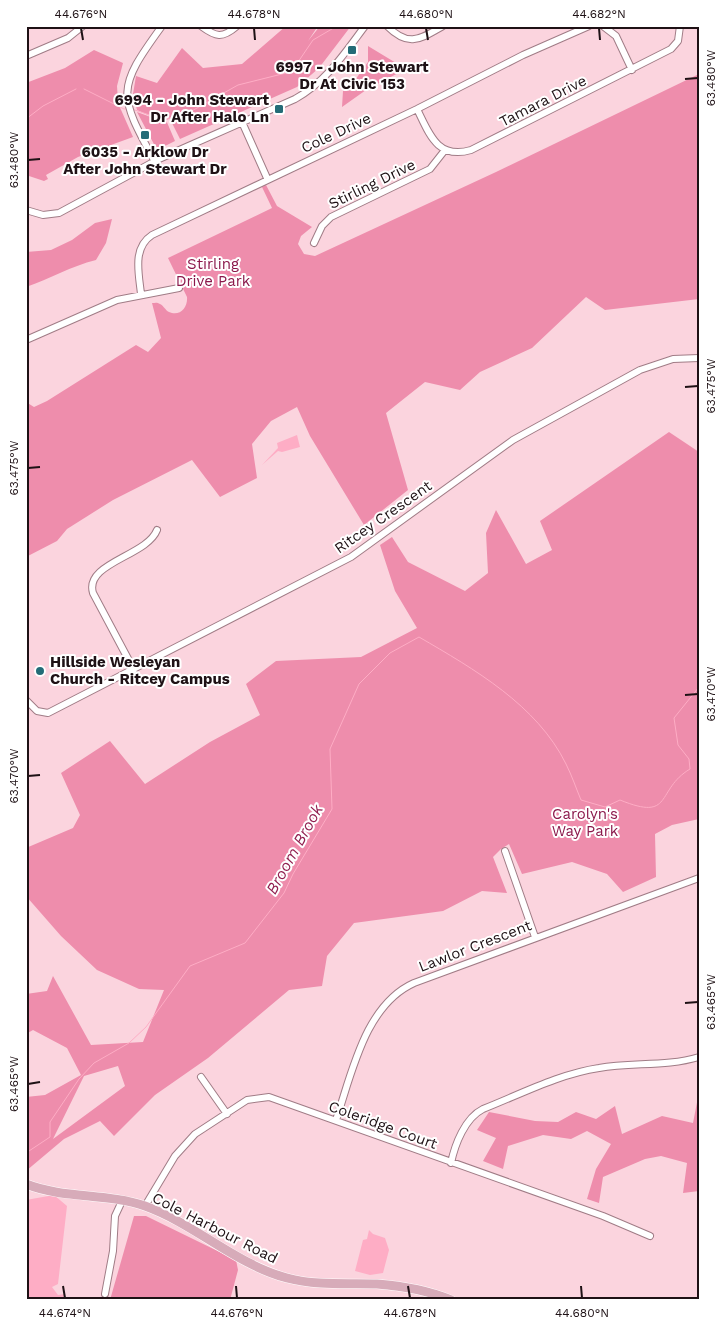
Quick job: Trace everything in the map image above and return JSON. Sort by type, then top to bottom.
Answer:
[{"type":"main road","name":"Cole Harbour Road","points":[[26,1184],[51,1191],[145,1206],[246,1262],[287,1278],[334,1284],[401,1286],[418,1289],[451,1300]]},
{"type":"street","points":[[26,56],[68,38],[83,26]]},
{"type":"street","points":[[154,162],[129,110],[128,82],[134,67],[162,26]]},
{"type":"street","points":[[201,26],[213,35],[220,36],[228,34],[237,26]]},
{"type":"street","points":[[26,210],[43,215],[59,213],[154,162],[296,99],[315,88],[331,71],[365,26]]},
{"type":"street","points":[[387,26],[399,37],[410,40],[421,38],[444,26]]},
{"type":"street","name":"Cole Drive","points":[[141,294],[139,253],[148,238],[522,55],[589,26]]},
{"type":"street","points":[[603,26],[616,36],[632,70]]},
{"type":"street","name":"Tamara Drive","points":[[445,150],[458,153],[478,148],[632,70],[675,46],[680,37],[680,26]]},
{"type":"street","points":[[417,108],[432,139],[445,150]]},
{"type":"street","points":[[242,122],[268,178]]},
{"type":"street","name":"Stirling Drive","points":[[314,243],[322,226],[331,217],[430,169],[436,164],[445,150]]},
{"type":"street","points":[[26,340],[109,303],[141,294],[158,293],[179,288]]},
{"type":"street","name":"Ritcey Crescent","points":[[26,700],[37,711],[48,713],[134,670],[351,556],[513,440],[541,424],[652,365],[673,359],[699,358]]},
{"type":"street","points":[[134,670],[93,593],[92,582],[100,571],[149,543],[157,530]]},
{"type":"street","points":[[505,851],[535,937]]},
{"type":"street","name":"Lawlor Crescent","points":[[336,1120],[371,1024],[389,999],[414,982],[699,878]]},
{"type":"street","points":[[451,1163],[455,1148],[464,1129],[474,1116],[483,1109],[587,1070],[616,1066],[684,1062],[699,1057]]},
{"type":"street","points":[[201,1077],[226,1114]]},
{"type":"street","name":"Coleridge Court","points":[[145,1206],[180,1150],[201,1129],[247,1100],[269,1097],[603,1216],[650,1236]]},
{"type":"street","points":[[105,1294],[113,1252],[115,1216],[122,1201]]},
{"type":"green space","points":[[286,26],[318,26],[308,41],[320,26],[351,26],[319,68],[297,87],[180,139],[170,119],[172,118],[166,120],[175,141],[159,149],[156,148],[137,112],[159,120],[137,110],[133,94],[136,76],[157,83],[182,48],[203,68],[242,64]]},
{"type":"green space","points":[[368,46],[401,66],[404,70],[366,90],[342,107],[343,91],[350,87],[368,62]]},
{"type":"green space","points":[[94,50],[123,63],[117,86],[118,101],[115,101],[118,103],[133,137],[78,157],[46,175],[48,179],[44,181],[26,175],[26,83],[65,68]]},
{"type":"green space","name":"Stirling Drive Park","points":[[699,74],[699,299],[605,310],[586,297],[532,348],[480,372],[460,390],[425,382],[386,413],[408,490],[364,525],[310,436],[297,407],[271,421],[252,444],[257,478],[220,497],[192,460],[113,500],[67,529],[57,541],[26,557],[26,402],[34,407],[47,401],[136,345],[148,352],[161,338],[152,303],[159,303],[169,312],[177,313],[185,307],[187,301],[187,297],[168,258],[272,208],[262,187],[266,185],[277,206],[312,227],[301,236],[298,244],[304,254],[315,256],[496,172]]},
{"type":"green space","points":[[112,219],[106,243],[96,260],[26,287],[26,252],[51,250],[72,240],[95,223]]},
{"type":"green space","name":"Carolyn's Way Park","points":[[669,432],[699,452],[699,819],[672,825],[655,834],[656,877],[623,892],[607,874],[572,862],[522,874],[509,844],[493,857],[507,893],[482,891],[443,911],[354,923],[327,956],[322,986],[289,990],[208,1058],[155,1095],[114,1136],[100,1121],[64,1139],[26,1171],[26,1097],[45,1095],[81,1075],[67,1048],[33,1030],[26,1034],[26,994],[47,991],[53,976],[91,1045],[143,1042],[164,990],[139,989],[97,970],[61,936],[26,896],[26,848],[73,828],[80,815],[61,773],[110,741],[145,784],[210,742],[260,715],[246,684],[276,661],[361,657],[417,628],[395,591],[380,545],[392,537],[408,562],[465,591],[488,573],[486,533],[496,510],[526,564],[552,550],[540,521]],"holes":[[[118,1066],[125,1086],[53,1139],[84,1076]]]},
{"type":"green space","points":[[699,1092],[699,1191],[683,1193],[687,1163],[661,1156],[645,1159],[603,1177],[599,1203],[587,1199],[596,1169],[611,1144],[587,1131],[571,1139],[543,1135],[508,1146],[503,1169],[483,1161],[496,1138],[477,1130],[489,1112],[535,1121],[558,1122],[576,1112],[596,1119],[615,1106],[622,1134],[662,1116],[693,1123]]},
{"type":"green space","points":[[134,1216],[146,1216],[236,1260],[238,1270],[230,1300],[110,1300]]},
{"type":"shaded area","points":[[297,435],[300,447],[282,452],[278,451],[262,465],[278,448],[277,443]]},
{"type":"shaded area","points":[[54,1195],[67,1206],[58,1284],[52,1287],[58,1295],[65,1294],[65,1300],[26,1300],[26,1200]]},
{"type":"shaded area","points":[[369,1230],[373,1234],[385,1238],[389,1250],[383,1273],[370,1275],[355,1271],[363,1240],[367,1239]]},
{"type":"waterway","points":[[132,109],[161,119],[181,117],[238,85],[286,73],[296,65],[313,40],[337,26]]},
{"type":"waterway","points":[[26,119],[43,106],[76,89]]},
{"type":"waterway","points":[[84,89],[124,109],[128,109]]},
{"type":"waterway","name":"Broom Brook","points":[[699,628],[699,633]]},
{"type":"waterway","name":"Broom Brook","points":[[26,1153],[50,1137],[50,1122],[79,1079],[94,1063],[129,1043],[146,1027],[190,966],[245,943],[284,893],[293,874],[332,809],[330,749],[359,684],[390,653],[419,637],[461,662],[502,690],[539,724],[554,743],[566,764],[581,800],[605,807],[620,800],[637,806],[649,807],[657,805],[679,777],[690,769],[689,759],[678,745],[674,718],[699,687]]},
{"type":"place","name":"6997 - John Stewart Dr At Civic 153","points":[[352,50]]},
{"type":"place","name":"6994 - John Stewart Dr After Halo Ln","points":[[279,109]]},
{"type":"place","name":"6035 - Arklow Dr After John Stewart Dr","points":[[145,135]]},
{"type":"place","name":"Hillside Wesleyan Church - Ritcey Campus","points":[[40,671]]}]
